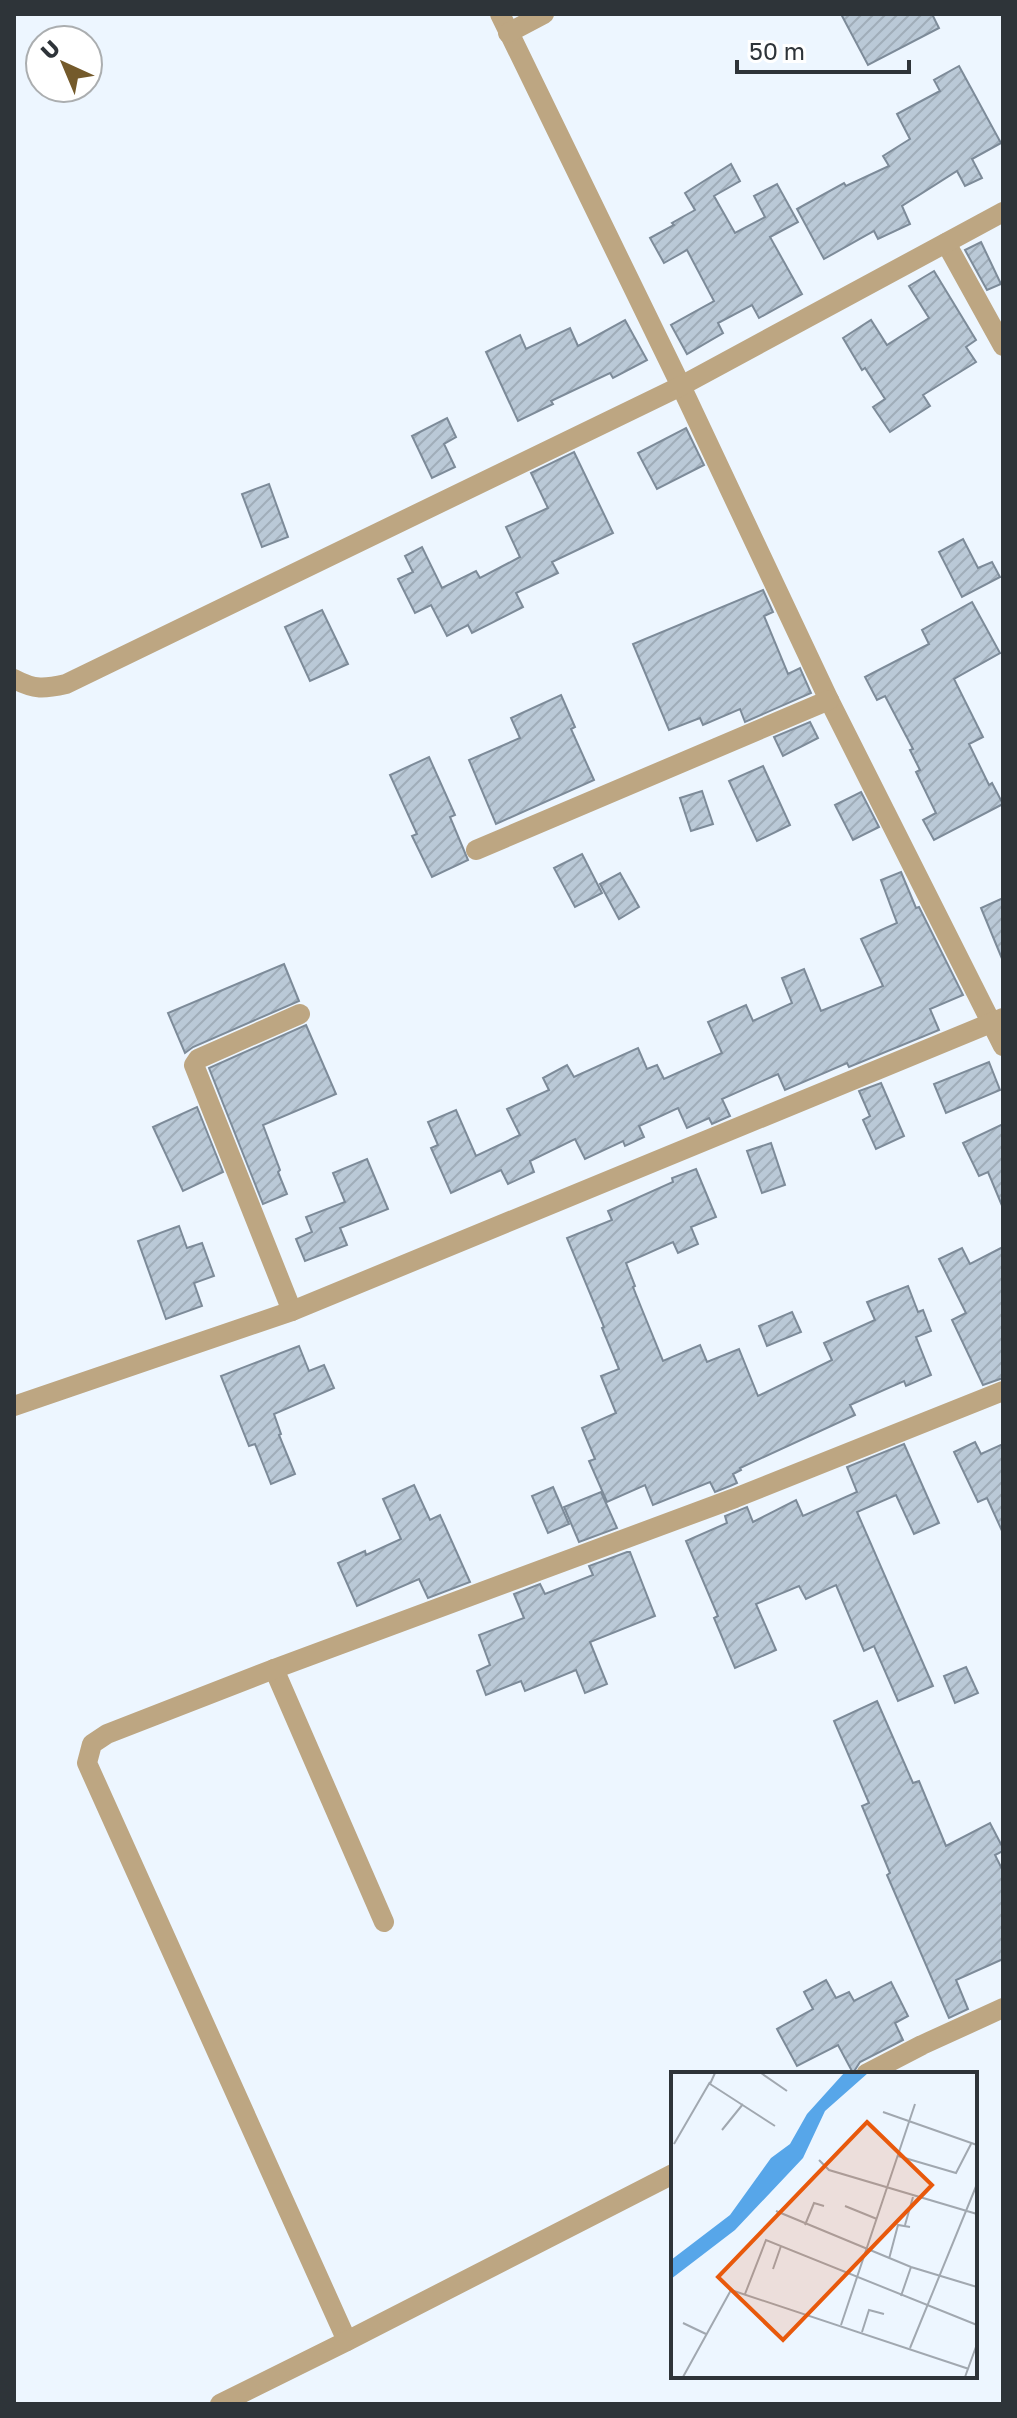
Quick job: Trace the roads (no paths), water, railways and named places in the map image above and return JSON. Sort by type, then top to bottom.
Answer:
[{"type":"street","points":[[544,14],[504,23],[681,386],[829,700],[998,1020],[1003,1046]]},
{"type":"street","points":[[14,679],[30,687],[50,688],[66,684],[681,386],[1003,212]]},
{"type":"street","points":[[946,243],[1003,346]]},
{"type":"street","points":[[476,850],[829,700]]},
{"type":"street","points":[[292,1311],[194,1065],[202,1057],[300,1014]]},
{"type":"street","points":[[14,1406],[292,1311],[998,1020]]},
{"type":"street","points":[[347,2341],[87,1763],[92,1744],[97,1739],[274,1669],[735,1498],[1003,1391]]},
{"type":"street","points":[[274,1669],[384,1922]]},
{"type":"street","points":[[870,2072],[1003,2008]]},
{"type":"street","points":[[220,2404],[671,2175]]}]
